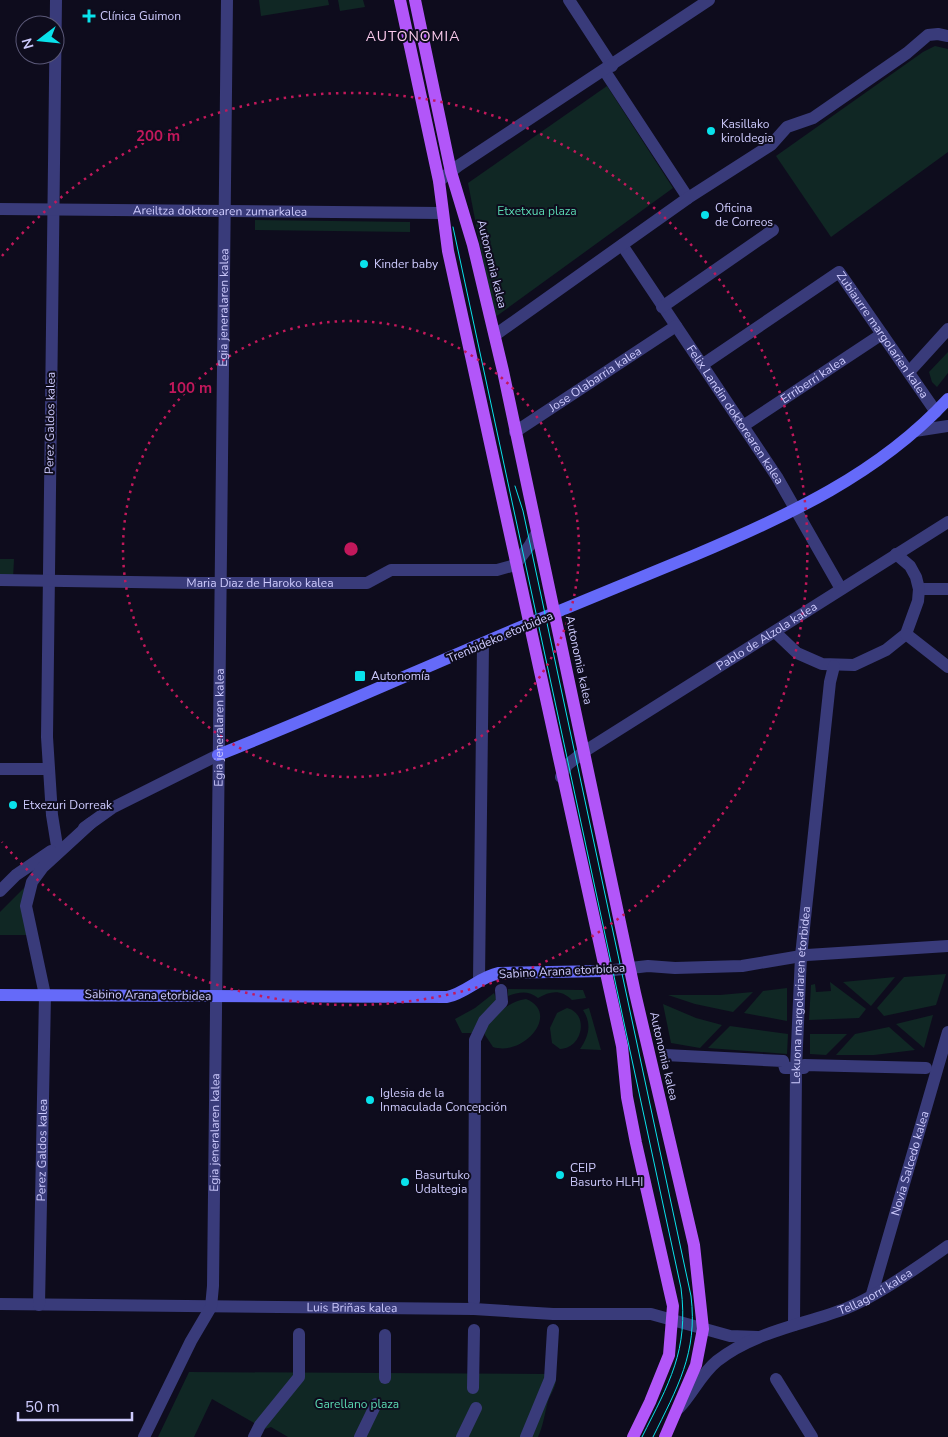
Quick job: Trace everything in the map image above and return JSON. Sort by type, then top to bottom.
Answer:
[{"type":"main road","points":[[400,0],[439,181],[441,213],[515,565],[561,777],[609,971],[636,1144],[669,1280],[673,1306],[669,1355],[662,1376],[633,1437]]},
{"type":"main road","name":"Autonomia kalea","points":[[415,0],[451,172],[473,244],[516,432],[635,993],[694,1245],[703,1329],[696,1364],[665,1437]]},
{"type":"street","name":"Perez Galdos kalea","points":[[56,0],[48,769],[57,846]]},
{"type":"street","name":"Egia jeneralaren kalea","points":[[144,1437],[191,1341],[211,1307],[227,0]]},
{"type":"street","points":[[569,0],[608,68],[688,198]]},
{"type":"street","points":[[439,181],[709,0]]},
{"type":"street","points":[[494,334],[688,198],[772,145],[787,127],[813,118],[906,53],[921,40],[938,34],[948,36]]},
{"type":"street","name":"Areiltza doktorearen zumarkalea","points":[[0,209],[441,213]]},
{"type":"street","points":[[662,307],[773,230]]},
{"type":"street","name":"Felix Landin doktorearen kalea","points":[[622,245],[743,426],[842,588]]},
{"type":"street","name":"Zubiaurre margolarien kalea","points":[[702,365],[839,272],[936,412]]},
{"type":"street","name":"Jose Olabarria kalea","points":[[516,432],[676,326]]},
{"type":"street","points":[[909,372],[948,329]]},
{"type":"street","name":"Erriberri kalea","points":[[743,426],[882,334]]},
{"type":"street","name":"Trenbideko etorbidea","points":[[0,891],[16,875],[112,808],[218,755],[333,710],[529,624],[773,522],[852,478],[915,432],[948,399]]},
{"type":"street","points":[[915,432],[948,426]]},
{"type":"street","name":"Pablo de Alzola kalea","points":[[561,777],[567,765],[585,751],[948,522]]},
{"type":"street","points":[[515,565],[537,532]]},
{"type":"street","points":[[775,632],[797,653],[812,661],[834,666],[854,665],[886,650],[906,634],[918,601],[919,589],[910,566],[896,554]]},
{"type":"street","name":"Maria Diaz de Haroko kalea","points":[[0,580],[367,582],[391,570],[497,570],[515,565]]},
{"type":"street","points":[[919,589],[948,589]]},
{"type":"street","points":[[906,634],[948,667]]},
{"type":"street","points":[[479,980],[483,644]]},
{"type":"street","name":"Lekuona margolariaren etorbidea","points":[[794,1325],[796,1068],[800,956],[830,682],[834,666]]},
{"type":"street","points":[[0,769],[48,769]]},
{"type":"street","name":"Trenbideko etorbidea","points":[[45,995],[26,906],[32,882],[43,867],[91,823]]},
{"type":"street","name":"Sabino Arana etorbidea","points":[[0,995],[447,997],[457,995],[488,975],[511,972],[609,971],[648,966],[675,968],[742,966],[800,956],[948,946]]},
{"type":"street","points":[[474,1301],[475,1044],[484,1021],[502,1002],[501,990]]},
{"type":"street","name":"Perez Galdos kalea","points":[[39,1305],[45,995]]},
{"type":"street","name":"Novia Salcedo kalea","points":[[872,1294],[948,1032]]},
{"type":"street","points":[[665,1055],[783,1061],[785,1068],[804,1068],[804,1064],[926,1068]]},
{"type":"street","name":"Tellagorri kalea","points":[[758,1337],[849,1307],[948,1246]]},
{"type":"street","name":"Luis Briñas kalea","points":[[0,1304],[474,1309],[553,1314],[651,1314],[673,1322],[730,1336],[758,1337]]},
{"type":"street","points":[[473,1388],[474,1330]]},
{"type":"street","points":[[526,1437],[550,1380],[553,1330]]},
{"type":"street","points":[[254,1437],[260,1425],[299,1377],[299,1334]]},
{"type":"street","points":[[385,1335],[385,1378]]},
{"type":"street","points":[[678,1408],[717,1361],[758,1337]]},
{"type":"street","points":[[776,1379],[812,1437]]},
{"type":"street","points":[[360,1437],[376,1404]]},
{"type":"street","points":[[462,1437],[476,1408]]},
{"type":"green space","points":[[259,0],[328,0],[329,5],[261,16]]},
{"type":"green space","points":[[338,0],[363,0],[365,7],[340,11]]},
{"type":"green space","points":[[935,46],[948,49],[948,152],[831,237],[776,156],[923,52]]},
{"type":"green space","name":"Etxetxua plaza","points":[[607,86],[673,188],[494,318],[468,183]]},
{"type":"green space","points":[[255,220],[410,222],[410,232],[255,230]]},
{"type":"green space","points":[[948,352],[948,373],[937,387],[932,382],[929,372]]},
{"type":"green space","points":[[0,559],[14,559],[13,579],[0,579]]},
{"type":"green space","points":[[27,885],[26,935],[0,935],[0,912]]},
{"type":"green space","points":[[946,974],[936,1005],[884,1016],[877,1008],[904,977]]},
{"type":"green space","points":[[895,977],[871,1006],[843,982]]},
{"type":"green space","points":[[830,982],[866,1009],[859,1018],[809,1020],[811,985],[815,984],[816,992],[831,991]]},
{"type":"green space","points":[[787,988],[787,1021],[744,1013],[763,991]]},
{"type":"green space","points":[[508,989],[583,990],[586,998],[572,1000],[564,994],[555,992],[538,998],[531,994],[523,993],[508,996]]},
{"type":"green space","points":[[753,992],[733,1012],[695,1004],[668,995],[720,995]]},
{"type":"green space","points":[[494,993],[497,1001],[475,1033],[462,1033],[455,1019],[475,1008]]},
{"type":"green space","points":[[526,999],[536,1005],[540,1014],[539,1023],[534,1032],[516,1046],[505,1048],[493,1047],[485,1035],[485,1027],[508,1006]]},
{"type":"green space","points":[[663,1004],[696,1018],[722,1025],[700,1048],[671,1043]]},
{"type":"green space","points":[[567,1008],[574,1011],[579,1017],[580,1031],[574,1043],[560,1049],[552,1043],[550,1028],[557,1013]]},
{"type":"green space","points":[[589,1008],[601,1050],[580,1049],[586,1039],[588,1030],[588,1020],[583,1010]]},
{"type":"green space","points":[[933,1015],[924,1048],[896,1024]]},
{"type":"green space","points":[[730,1026],[788,1034],[787,1054],[708,1048]]},
{"type":"green space","points":[[889,1027],[915,1050],[874,1055],[836,1055],[855,1034]]},
{"type":"green space","points":[[810,1034],[847,1034],[826,1055],[810,1054]]},
{"type":"green space","name":"Garellano plaza","points":[[189,1372],[544,1374],[556,1378],[538,1437],[288,1437],[271,1427],[265,1429],[212,1399],[194,1437],[158,1437]]},
{"type":"tram line","points":[[453,227],[681,1288],[682,1330],[675,1366],[661,1400],[642,1437]]},
{"type":"tram line","points":[[515,486],[523,511],[691,1296],[691,1335],[684,1370],[653,1437]]},
{"type":"place","name":"Clínica Guimon","points":[[89,16]]},
{"type":"place","name":"Kasillako kiroldegia","points":[[711,131]]},
{"type":"place","name":"Oficina de Correos","points":[[705,215]]},
{"type":"place","name":"Kinder baby","points":[[364,264]]},
{"type":"place","name":"Autonomía","points":[[360,676]]},
{"type":"place","name":"Etxezuri Dorreak","points":[[13,805]]},
{"type":"place","name":"Iglesia de la Inmaculada Concepción","points":[[370,1100]]},
{"type":"place","name":"CEIP Basurto HLHI","points":[[560,1175]]},
{"type":"place","name":"Basurtuko Udaltegia","points":[[405,1182]]},
{"type":"district","name":"AUTONOMIA","points":[[413,36]]}]
